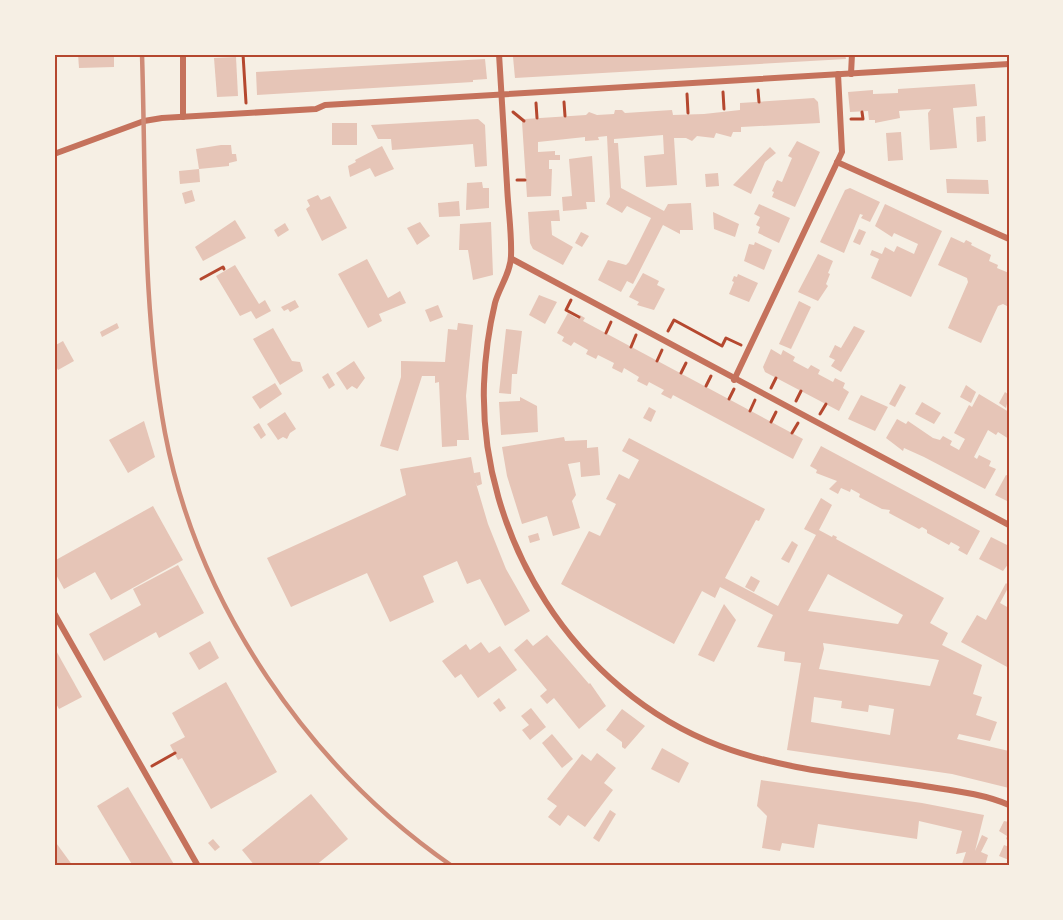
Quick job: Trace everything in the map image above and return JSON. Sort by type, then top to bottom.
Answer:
[{"type":"street","points":[[183,54],[183,117]]},
{"type":"street","points":[[499,54],[512,259],[495,302],[484,380],[484,416],[491,469],[500,506],[528,573],[567,633],[596,666],[660,716],[708,741],[749,756],[786,765],[944,789],[1009,805]]},
{"type":"street","points":[[851,74],[852,54]]},
{"type":"street","points":[[54,154],[144,121],[183,117],[501,94],[1009,64]]},
{"type":"street","points":[[734,380],[842,152],[838,74]]},
{"type":"street","points":[[837,162],[1009,239]]},
{"type":"street","points":[[512,259],[734,380],[1009,525]]},
{"type":"street","points":[[54,613],[198,866]]},
{"type":"path","points":[[243,54],[247,113]]},
{"type":"path","points":[[238,76],[244,76]]},
{"type":"path","points":[[722,81],[724,110]]},
{"type":"path","points":[[686,83],[688,113]]},
{"type":"path","points":[[563,91],[565,116]]},
{"type":"path","points":[[536,92],[537,118]]},
{"type":"path","points":[[840,120],[863,119],[862,112]]},
{"type":"path","points":[[201,279],[223,267],[224,269]]},
{"type":"path","points":[[574,293],[566,310],[579,317]]},
{"type":"path","points":[[669,329],[674,320],[722,346],[726,338],[740,345]]},
{"type":"path","points":[[143,771],[175,753]]},
{"type":"building","points":[[78,54],[114,54],[114,67],[79,68]]},
{"type":"building","points":[[527,54],[845,54],[846,59],[515,78],[513,57]]},
{"type":"building","points":[[865,54],[888,54],[888,56],[865,57]]},
{"type":"building","points":[[236,57],[238,96],[217,97],[214,58]]},
{"type":"building","points":[[485,59],[487,79],[473,80],[473,82],[257,95],[256,72]]},
{"type":"building","points":[[975,84],[977,106],[953,108],[957,148],[930,150],[928,113],[931,109],[899,111],[900,118],[875,123],[875,120],[869,120],[868,111],[850,112],[848,92],[873,90],[873,94],[898,93],[898,89]]},
{"type":"building","points":[[814,98],[818,102],[820,123],[741,127],[741,132],[733,132],[731,137],[716,133],[714,138],[697,136],[692,141],[686,138],[674,138],[677,185],[646,187],[644,156],[664,154],[663,135],[614,139],[614,143],[618,143],[621,188],[664,211],[668,204],[691,203],[693,230],[680,230],[680,234],[663,225],[633,284],[627,281],[621,292],[598,280],[608,260],[626,265],[629,262],[651,218],[627,206],[622,213],[606,204],[610,197],[607,136],[598,137],[599,140],[585,141],[585,137],[538,142],[538,152],[555,151],[555,155],[560,155],[560,160],[549,160],[549,169],[552,169],[551,196],[527,197],[522,122],[525,119],[586,115],[589,112],[597,115],[614,114],[615,110],[622,110],[625,113],[672,110],[673,115],[704,114],[740,110],[740,103]]},
{"type":"building","points":[[985,116],[986,141],[977,142],[976,117]]},
{"type":"building","points":[[478,119],[485,125],[487,166],[475,167],[473,144],[392,150],[391,139],[378,139],[371,125]]},
{"type":"building","points":[[332,123],[357,123],[357,145],[332,145]]},
{"type":"building","points":[[901,132],[903,160],[888,161],[886,133]]},
{"type":"building","points":[[797,141],[820,152],[795,207],[772,197],[774,192],[772,191],[777,180],[782,182],[792,158],[788,156]]},
{"type":"building","points":[[231,145],[232,154],[236,154],[237,161],[229,163],[229,166],[199,169],[196,149]]},
{"type":"building","points":[[382,146],[394,169],[375,177],[370,168],[350,177],[348,166]]},
{"type":"building","points":[[770,147],[776,153],[765,162],[751,194],[733,185]]},
{"type":"building","points":[[592,156],[595,202],[586,202],[587,209],[563,211],[562,197],[572,196],[569,159]]},
{"type":"building","points":[[199,169],[200,182],[180,184],[179,171]]},
{"type":"building","points":[[718,173],[719,186],[706,187],[705,174]]},
{"type":"building","points":[[946,179],[988,180],[989,194],[947,193]]},
{"type":"building","points":[[482,182],[483,188],[489,188],[489,208],[466,210],[467,183]]},
{"type":"building","points":[[850,188],[880,202],[870,222],[861,218],[863,215],[860,214],[844,253],[820,242],[845,190]]},
{"type":"building","points":[[192,190],[195,201],[185,204],[182,193]]},
{"type":"building","points":[[318,195],[321,200],[330,196],[347,228],[322,241],[306,209],[310,206],[307,200]]},
{"type":"building","points":[[459,201],[460,216],[439,217],[438,203]]},
{"type":"building","points":[[759,204],[790,218],[779,243],[758,233],[760,227],[756,225],[760,217],[754,214]]},
{"type":"building","points":[[885,204],[942,231],[911,297],[871,278],[879,259],[870,255],[872,250],[882,254],[885,247],[894,252],[897,246],[914,254],[918,244],[894,233],[892,237],[875,226]]},
{"type":"building","points":[[559,210],[560,221],[551,221],[552,235],[573,247],[563,265],[533,249],[530,243],[528,212]]},
{"type":"building","points":[[713,212],[739,224],[735,237],[714,229]]},
{"type":"building","points":[[235,220],[246,238],[203,261],[195,247]]},
{"type":"building","points":[[420,222],[430,236],[417,245],[407,228]]},
{"type":"building","points":[[491,222],[493,275],[473,280],[468,250],[459,250],[460,224]]},
{"type":"building","points":[[285,223],[289,230],[278,237],[274,230]]},
{"type":"building","points":[[859,229],[866,232],[860,245],[853,242]]},
{"type":"building","points":[[581,232],[589,236],[582,247],[575,243]]},
{"type":"building","points":[[951,237],[964,243],[966,240],[972,243],[971,245],[991,255],[989,261],[998,265],[997,268],[1009,273],[1009,307],[1003,304],[998,306],[981,343],[948,328],[968,282],[967,278],[938,265]]},
{"type":"building","points":[[755,242],[772,250],[764,270],[744,261],[749,244],[754,245]]},
{"type":"building","points":[[818,254],[833,261],[828,273],[830,274],[826,284],[828,286],[818,301],[798,292]]},
{"type":"building","points":[[367,259],[388,298],[400,291],[406,303],[379,314],[382,321],[368,328],[338,274]]},
{"type":"building","points":[[235,265],[259,304],[265,300],[271,311],[256,319],[251,311],[240,316],[216,276]]},
{"type":"building","points":[[643,273],[659,281],[657,285],[665,289],[654,310],[637,305],[639,302],[629,297]]},
{"type":"building","points":[[738,274],[758,283],[749,302],[729,294],[734,276],[737,277]]},
{"type":"building","points":[[539,295],[557,302],[545,324],[529,315]]},
{"type":"building","points":[[295,300],[299,307],[290,312],[288,309],[284,311],[281,307]]},
{"type":"building","points":[[799,301],[811,307],[791,349],[779,344]]},
{"type":"building","points":[[438,305],[443,317],[430,322],[425,310]]},
{"type":"building","points":[[568,313],[578,319],[580,315],[585,318],[583,321],[803,439],[793,459],[673,395],[671,399],[661,394],[664,390],[649,382],[647,386],[637,381],[639,377],[624,368],[622,373],[612,368],[614,363],[598,355],[596,359],[586,354],[588,350],[574,342],[571,346],[562,341],[564,337],[557,333]]},
{"type":"building","points":[[117,323],[119,328],[102,337],[100,332]]},
{"type":"building","points":[[458,323],[473,325],[466,396],[469,440],[457,440],[457,446],[442,447],[439,382],[435,383],[435,376],[422,376],[398,451],[380,446],[401,377],[401,361],[445,362],[448,329],[457,330]]},
{"type":"building","points":[[854,326],[865,331],[841,372],[831,366],[835,360],[829,357],[835,345],[841,348]]},
{"type":"building","points":[[273,328],[292,361],[300,362],[303,371],[280,385],[253,339]]},
{"type":"building","points":[[506,329],[522,331],[517,374],[512,374],[511,394],[499,393]]},
{"type":"building","points":[[63,341],[74,361],[58,370],[54,363],[54,346]]},
{"type":"building","points":[[771,349],[781,355],[783,350],[795,357],[793,361],[808,369],[811,365],[820,370],[818,374],[833,382],[835,378],[845,383],[843,388],[849,392],[839,411],[765,372],[763,367]]},
{"type":"building","points":[[354,361],[365,378],[357,389],[352,386],[347,390],[336,373]]},
{"type":"building","points":[[328,373],[335,385],[329,389],[322,377]]},
{"type":"building","points":[[275,383],[282,394],[260,409],[252,397]]},
{"type":"building","points":[[900,384],[906,387],[895,407],[889,404]]},
{"type":"building","points":[[966,385],[976,392],[971,403],[960,397]]},
{"type":"building","points":[[1005,392],[1009,395],[1006,408],[999,403]]},
{"type":"building","points":[[979,394],[1009,412],[1009,439],[998,432],[996,435],[988,430],[974,457],[977,459],[979,455],[991,461],[989,466],[996,469],[985,489],[924,457],[904,448],[903,451],[886,438],[897,419],[906,424],[908,421],[933,438],[940,440],[943,436],[952,441],[950,445],[959,450],[965,439],[954,433],[969,405],[972,407]]},
{"type":"building","points":[[861,395],[888,407],[875,431],[848,419]]},
{"type":"building","points":[[520,397],[537,406],[538,432],[501,435],[499,402],[520,401]]},
{"type":"building","points":[[922,402],[941,413],[934,424],[915,414]]},
{"type":"building","points":[[649,407],[656,411],[651,422],[643,418]]},
{"type":"building","points":[[285,412],[296,429],[287,439],[283,437],[278,440],[267,424]]},
{"type":"building","points":[[144,421],[155,457],[128,473],[109,440]]},
{"type":"building","points":[[259,423],[266,435],[261,439],[253,427]]},
{"type":"building","points":[[564,437],[565,441],[587,440],[587,448],[598,447],[600,475],[581,477],[580,462],[568,464],[576,495],[572,501],[580,528],[553,536],[547,516],[522,524],[507,476],[502,447]]},
{"type":"building","points":[[629,438],[765,509],[759,521],[756,520],[725,578],[778,606],[816,535],[804,529],[821,498],[832,505],[819,530],[832,537],[833,535],[837,537],[836,539],[944,598],[930,623],[948,633],[942,645],[982,665],[973,694],[982,697],[976,715],[997,722],[990,741],[959,734],[957,739],[1009,751],[1009,788],[952,774],[787,750],[801,663],[784,661],[785,652],[757,647],[773,615],[720,587],[715,598],[702,591],[674,644],[561,584],[589,531],[600,536],[616,504],[606,499],[619,474],[629,479],[639,460],[622,451]],"holes":[[[828,574],[903,615],[898,624],[808,611]],[[823,643],[939,660],[930,686],[819,669],[824,649]],[[814,697],[842,701],[841,708],[868,712],[869,705],[894,709],[890,735],[811,722]]]},
{"type":"building","points":[[821,446],[980,531],[967,555],[958,550],[960,547],[951,542],[949,545],[927,533],[927,530],[922,527],[919,529],[889,513],[890,510],[882,509],[859,497],[860,494],[851,489],[850,492],[841,488],[838,494],[829,489],[837,481],[816,473],[817,470],[810,466]]},
{"type":"building","points":[[471,457],[474,473],[480,472],[482,484],[477,486],[475,480],[488,524],[506,569],[530,611],[505,626],[480,579],[467,584],[457,561],[423,576],[434,602],[390,622],[367,573],[291,607],[267,558],[406,495],[400,469]]},
{"type":"building","points":[[1006,475],[1009,476],[1009,502],[995,495]]},
{"type":"building","points":[[153,506],[183,560],[111,600],[95,572],[64,589],[54,571],[54,561]]},
{"type":"building","points":[[538,533],[540,540],[530,543],[528,536]]},
{"type":"building","points":[[991,537],[1009,546],[1009,563],[1003,571],[979,559]]},
{"type":"building","points":[[792,541],[798,545],[789,563],[781,559]]},
{"type":"building","points":[[178,565],[204,613],[159,638],[156,632],[104,661],[89,634],[141,605],[133,589]]},
{"type":"building","points":[[751,576],[760,581],[754,592],[745,587]]},
{"type":"building","points":[[1006,583],[1009,586],[1000,603],[1009,608],[1009,668],[961,642],[977,615],[986,620]]},
{"type":"building","points":[[724,604],[736,620],[714,662],[698,655]]},
{"type":"building","points":[[547,635],[590,683],[606,706],[579,729],[554,698],[547,704],[540,696],[547,690],[514,650],[527,639],[533,646]]},
{"type":"building","points":[[210,641],[219,658],[199,670],[189,653]]},
{"type":"building","points":[[481,642],[489,653],[500,646],[517,670],[478,698],[461,674],[455,678],[442,661],[466,644],[470,650]]},
{"type":"building","points":[[54,647],[82,697],[59,709],[54,700]]},
{"type":"building","points":[[226,682],[277,772],[211,809],[182,758],[178,760],[170,745],[185,737],[172,713]]},
{"type":"building","points":[[499,698],[506,708],[500,712],[493,703]]},
{"type":"building","points":[[531,708],[546,727],[530,740],[522,730],[529,725],[521,716]]},
{"type":"building","points":[[622,709],[645,726],[625,749],[622,747],[622,742],[606,730]]},
{"type":"building","points":[[552,734],[573,759],[562,768],[542,743]]},
{"type":"building","points":[[662,748],[689,763],[679,783],[651,769]]},
{"type":"building","points":[[597,753],[616,768],[604,783],[613,790],[585,827],[568,815],[560,826],[548,817],[557,806],[547,799],[582,754],[591,761]]},
{"type":"building","points":[[761,780],[922,803],[984,815],[975,851],[982,835],[988,838],[981,852],[988,855],[985,866],[962,864],[966,852],[956,854],[962,831],[919,821],[917,839],[818,824],[814,848],[782,843],[780,851],[762,848],[767,816],[757,806]]},
{"type":"building","points":[[128,787],[175,866],[133,866],[97,806]]},
{"type":"building","points":[[311,794],[348,839],[315,866],[255,866],[242,850]]},
{"type":"building","points":[[610,810],[616,814],[599,842],[593,838]]},
{"type":"building","points":[[1004,821],[1009,822],[1009,841],[1006,839],[1007,836],[999,831]]},
{"type":"building","points":[[213,839],[220,847],[215,851],[208,843]]},
{"type":"building","points":[[54,840],[73,866],[54,866]]},
{"type":"building","points":[[1004,845],[1009,847],[1009,860],[999,856]]},
{"type":"railway","points":[[142,54],[146,244],[152,339],[165,433],[181,497],[204,560],[233,620],[267,677],[307,731],[351,781],[400,826],[452,866]]}]
